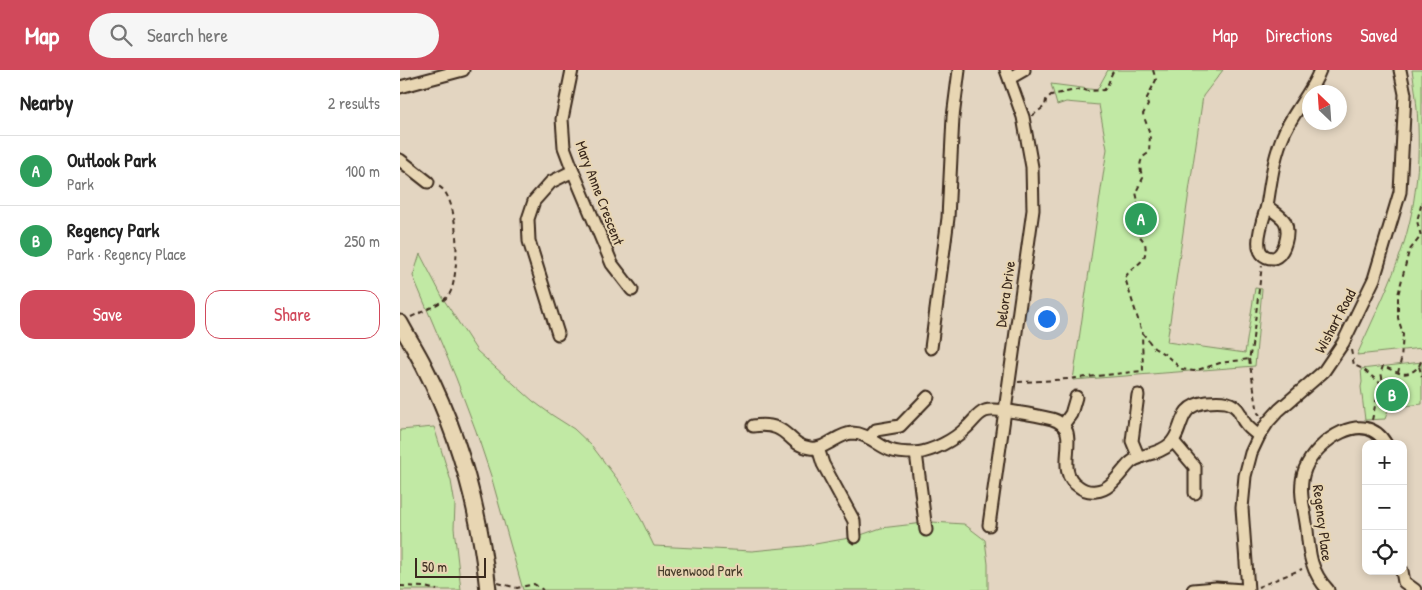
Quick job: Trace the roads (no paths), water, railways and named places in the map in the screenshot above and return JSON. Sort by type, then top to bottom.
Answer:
[{"type":"main road","points":[[404,321],[451,427],[467,476],[492,587]]},
{"type":"street","points":[[400,87],[463,70]]},
{"type":"street","name":"Mary Anne Crescent","points":[[572,70],[562,119],[564,147],[572,171],[612,264],[632,290]]},
{"type":"street","points":[[931,348],[948,218],[953,117],[959,70]]},
{"type":"street","points":[[1008,74],[1024,70]]},
{"type":"street","points":[[1267,206],[1284,220],[1287,228],[1284,249],[1282,253],[1274,258],[1266,257],[1258,246],[1261,225],[1267,206],[1274,158],[1286,130],[1311,89],[1320,70]]},
{"type":"street","name":"Wishart Road","points":[[1249,590],[1242,508],[1245,476],[1251,453],[1268,422],[1324,371],[1343,342],[1374,279],[1400,192],[1405,94],[1400,70]]},
{"type":"street","name":"Delora Drive","points":[[989,525],[1032,210],[1032,167],[1023,117],[1008,74]]},
{"type":"street","points":[[400,160],[428,182]]},
{"type":"street","points":[[558,334],[529,240],[528,219],[534,201],[552,182],[572,171]]},
{"type":"street","points":[[1138,395],[1132,441],[1139,458]]},
{"type":"street","points":[[869,438],[876,430],[893,428],[905,423],[928,397]]},
{"type":"street","points":[[1063,425],[1071,414],[1076,397]]},
{"type":"street","points":[[753,426],[768,425],[777,427],[784,430],[798,444],[811,448],[818,448],[846,434],[853,433],[869,438],[891,450],[916,453],[930,450],[960,433],[979,414],[985,411],[1005,411],[1051,419],[1063,425],[1069,438],[1066,469],[1071,480],[1080,488],[1092,492],[1106,488],[1129,465],[1139,458],[1161,451],[1173,441],[1179,433],[1188,409],[1196,404],[1223,401],[1235,407],[1247,426],[1259,436]]},
{"type":"street","name":"Regency Place","points":[[1328,590],[1320,581],[1308,551],[1307,530],[1302,501],[1302,479],[1305,469],[1313,455],[1332,437],[1350,430],[1370,429],[1383,440]]},
{"type":"street","points":[[1173,441],[1195,467],[1195,493]]},
{"type":"street","points":[[818,448],[823,464],[854,521],[855,537]]},
{"type":"street","points":[[916,453],[926,530]]},
{"type":"street","points":[[1401,581],[1415,590]]},
{"type":"street","points":[[1193,590],[1216,588],[1243,590]]},
{"type":"place","name":"Outlook Park","points":[[1141,219]]},
{"type":"place","name":"Regency Park","points":[[1392,395]]},
{"type":"park label","name":"Havenwood Park","points":[[700,570]]}]
